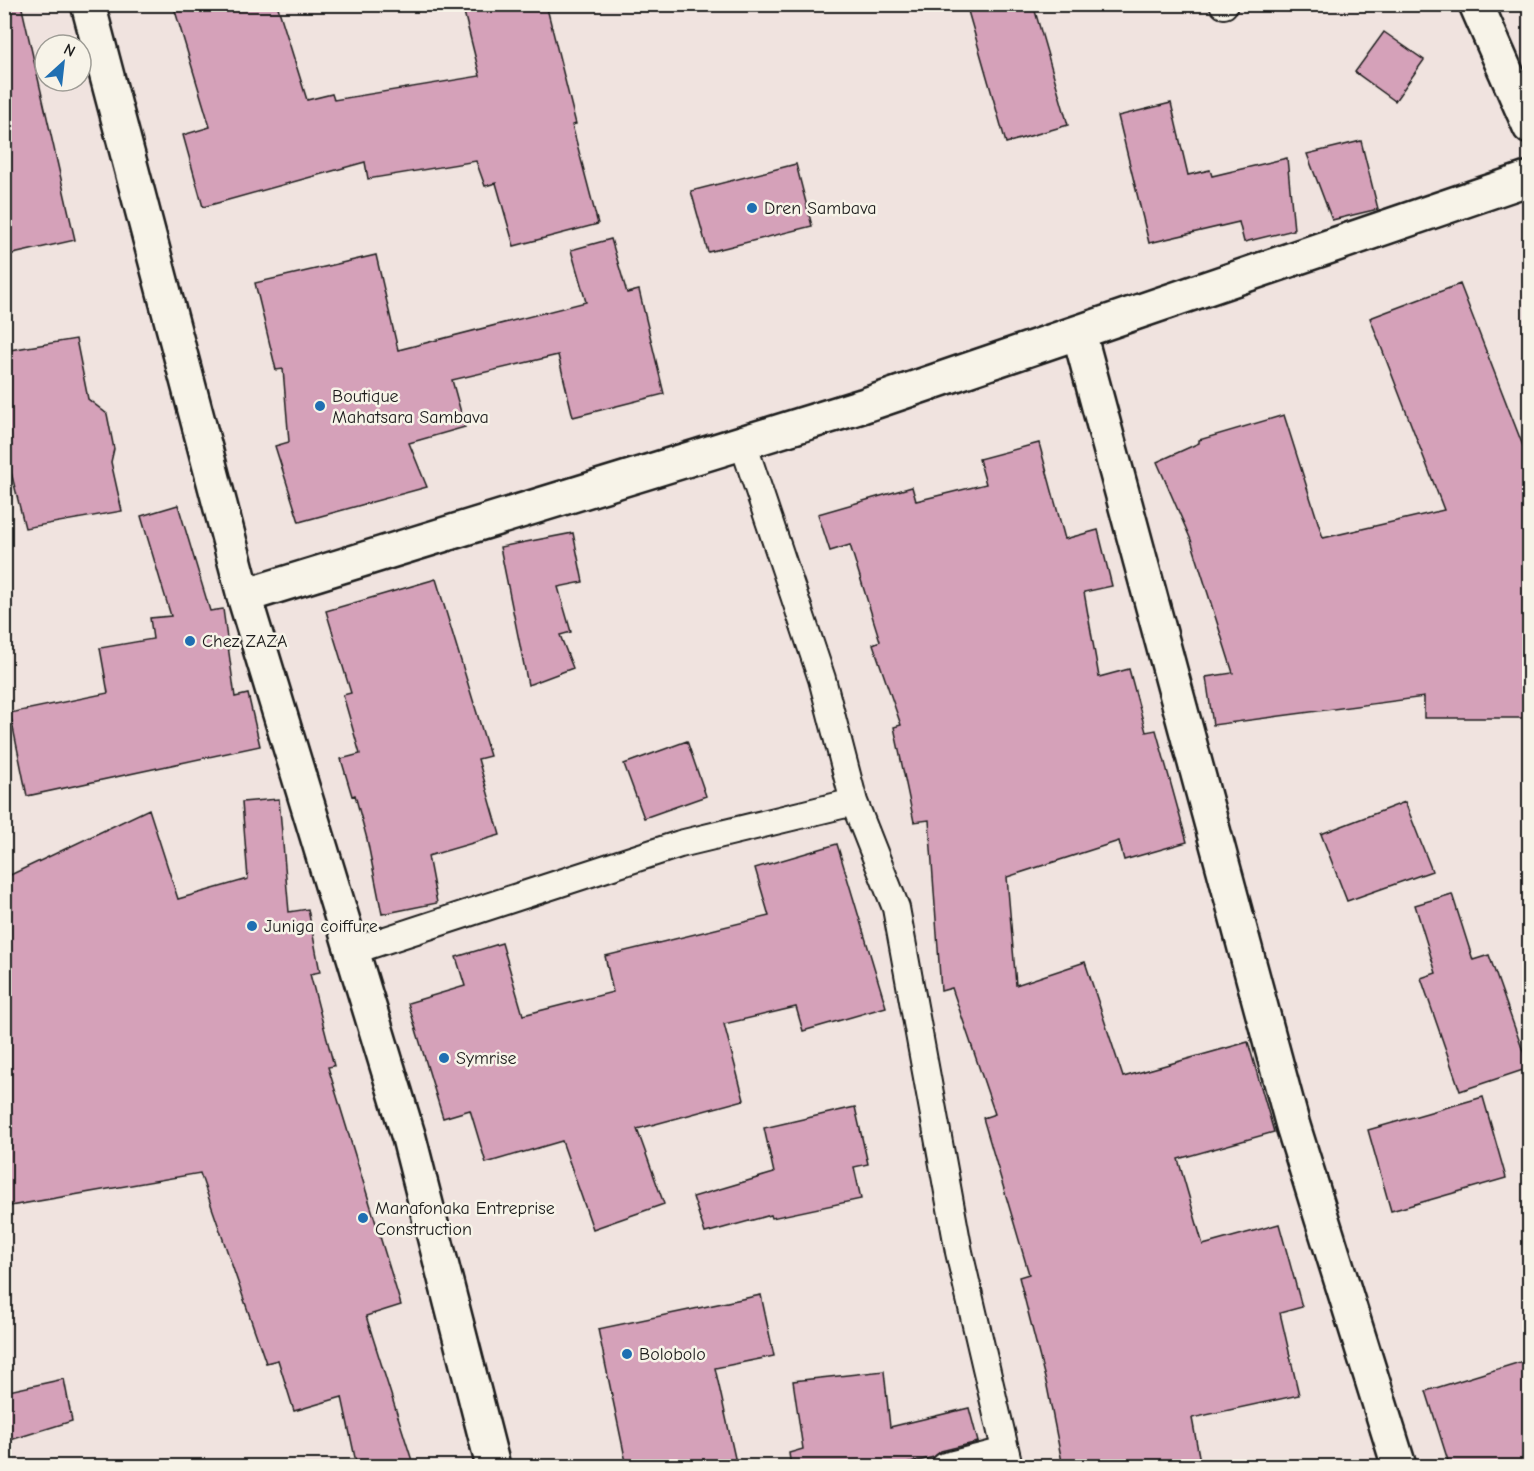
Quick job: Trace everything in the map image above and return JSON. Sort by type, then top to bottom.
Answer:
[{"type":"street","points":[[88,4],[244,596],[409,1138],[493,1467]]},
{"type":"street","points":[[1476,4],[1530,127]]},
{"type":"street","points":[[244,596],[862,406],[1530,178]]},
{"type":"street","points":[[1079,333],[1293,1126],[1399,1467]]},
{"type":"lane","points":[[743,443],[822,679],[854,802],[896,908],[959,1252],[1007,1459],[945,1467]]},
{"type":"lane","points":[[352,951],[680,844],[854,802]]},
{"type":"building","points":[[4,4],[21,4],[33,56],[33,93],[41,93],[75,240],[4,256]]},
{"type":"building","points":[[173,4],[277,4],[307,100],[332,94],[334,100],[480,76],[462,4],[546,4],[576,124],[572,125],[598,224],[514,246],[496,183],[485,186],[476,161],[368,179],[365,162],[203,207],[183,135],[210,127]]},
{"type":"building","points":[[966,4],[1033,4],[1068,125],[1006,143]]},
{"type":"building","points":[[1384,32],[1424,60],[1395,101],[1355,72]]},
{"type":"building","points":[[1171,103],[1188,175],[1210,170],[1212,176],[1287,158],[1294,230],[1244,242],[1239,222],[1149,243],[1118,116]]},
{"type":"building","points":[[1361,141],[1378,209],[1332,220],[1307,154]]},
{"type":"building","name":"Dren Sambava","points":[[796,164],[812,226],[708,252],[691,191]]},
{"type":"building","points":[[611,239],[627,293],[639,290],[664,394],[573,417],[558,355],[452,380],[465,427],[409,443],[427,487],[299,522],[275,446],[289,442],[283,369],[276,370],[255,283],[376,255],[398,350],[586,302],[571,250]]},
{"type":"building","points":[[1460,284],[1530,464],[1530,718],[1424,718],[1424,697],[1213,725],[1206,677],[1233,673],[1191,540],[1157,462],[1199,443],[1199,440],[1284,415],[1323,538],[1444,510],[1370,318]]},
{"type":"building","points":[[76,339],[88,399],[107,414],[114,449],[111,462],[122,511],[25,528],[4,444],[4,351]]},
{"type":"building","points":[[1039,443],[1065,539],[1098,530],[1112,586],[1084,592],[1099,677],[1129,669],[1146,732],[1156,730],[1187,842],[1124,860],[1119,841],[1007,877],[1016,985],[1085,962],[1123,1077],[1248,1042],[1274,1132],[1178,1159],[1203,1245],[1279,1224],[1302,1307],[1280,1313],[1299,1395],[1192,1418],[1201,1467],[1063,1467],[1047,1386],[1019,1277],[1029,1274],[983,1118],[995,1114],[952,988],[941,991],[929,820],[914,822],[894,727],[901,725],[873,644],[880,641],[850,545],[830,551],[818,514],[912,487],[916,501],[986,484],[979,459]]},
{"type":"building","points":[[178,505],[210,611],[223,609],[235,697],[248,694],[260,746],[27,796],[10,713],[108,693],[100,648],[153,639],[150,618],[171,616],[141,516]]},
{"type":"building","points":[[573,533],[583,582],[558,587],[571,632],[560,635],[573,668],[528,685],[500,547]]},
{"type":"building","points":[[436,579],[490,756],[478,759],[500,835],[428,856],[437,903],[382,914],[367,839],[355,795],[352,796],[341,759],[360,754],[343,695],[351,693],[326,611]]},
{"type":"building","points":[[687,741],[706,796],[644,818],[624,764]]},
{"type":"building","points":[[279,799],[289,912],[308,909],[320,972],[310,974],[334,1066],[328,1067],[401,1305],[366,1316],[414,1467],[357,1467],[342,1397],[294,1411],[278,1360],[266,1363],[200,1173],[4,1207],[4,878],[149,809],[178,899],[248,879],[242,802]]},
{"type":"building","points":[[1405,802],[1432,871],[1347,901],[1321,834]]},
{"type":"building","points":[[837,844],[886,1007],[803,1031],[796,1007],[724,1024],[744,1100],[637,1129],[664,1204],[593,1229],[562,1141],[486,1163],[470,1110],[443,1118],[408,1003],[465,986],[456,957],[502,943],[523,1015],[613,992],[605,956],[769,916],[755,868]]},
{"type":"building","points":[[1452,894],[1473,960],[1489,955],[1529,1068],[1460,1091],[1421,978],[1436,973],[1415,905]]},
{"type":"building","points":[[1483,1097],[1506,1178],[1391,1211],[1368,1130]]},
{"type":"building","points":[[855,1107],[868,1164],[854,1167],[861,1199],[772,1218],[771,1215],[705,1233],[693,1197],[774,1173],[764,1128]]},
{"type":"building","points":[[761,1295],[774,1356],[715,1368],[737,1467],[627,1467],[598,1329]]},
{"type":"building","points":[[1530,1359],[1530,1467],[1450,1467],[1426,1391]]},
{"type":"building","points":[[884,1371],[890,1427],[969,1408],[978,1442],[941,1451],[934,1457],[894,1467],[791,1467],[789,1453],[803,1449],[793,1381]]},
{"type":"building","points":[[64,1379],[72,1421],[4,1442],[4,1392]]},
{"type":"place","name":"Dren Sambava","points":[[752,208]]},
{"type":"place","name":"Boutique Mahatsara Sambava","points":[[320,406]]},
{"type":"place","name":"Chez ZAZA","points":[[190,641]]},
{"type":"place","name":"Juniga coiffure","points":[[252,926]]},
{"type":"place","name":"Symrise","points":[[444,1058]]},
{"type":"place","name":"Manafonaka Entreprise Construction","points":[[363,1218]]},
{"type":"place","name":"Bolobolo","points":[[627,1354]]}]
